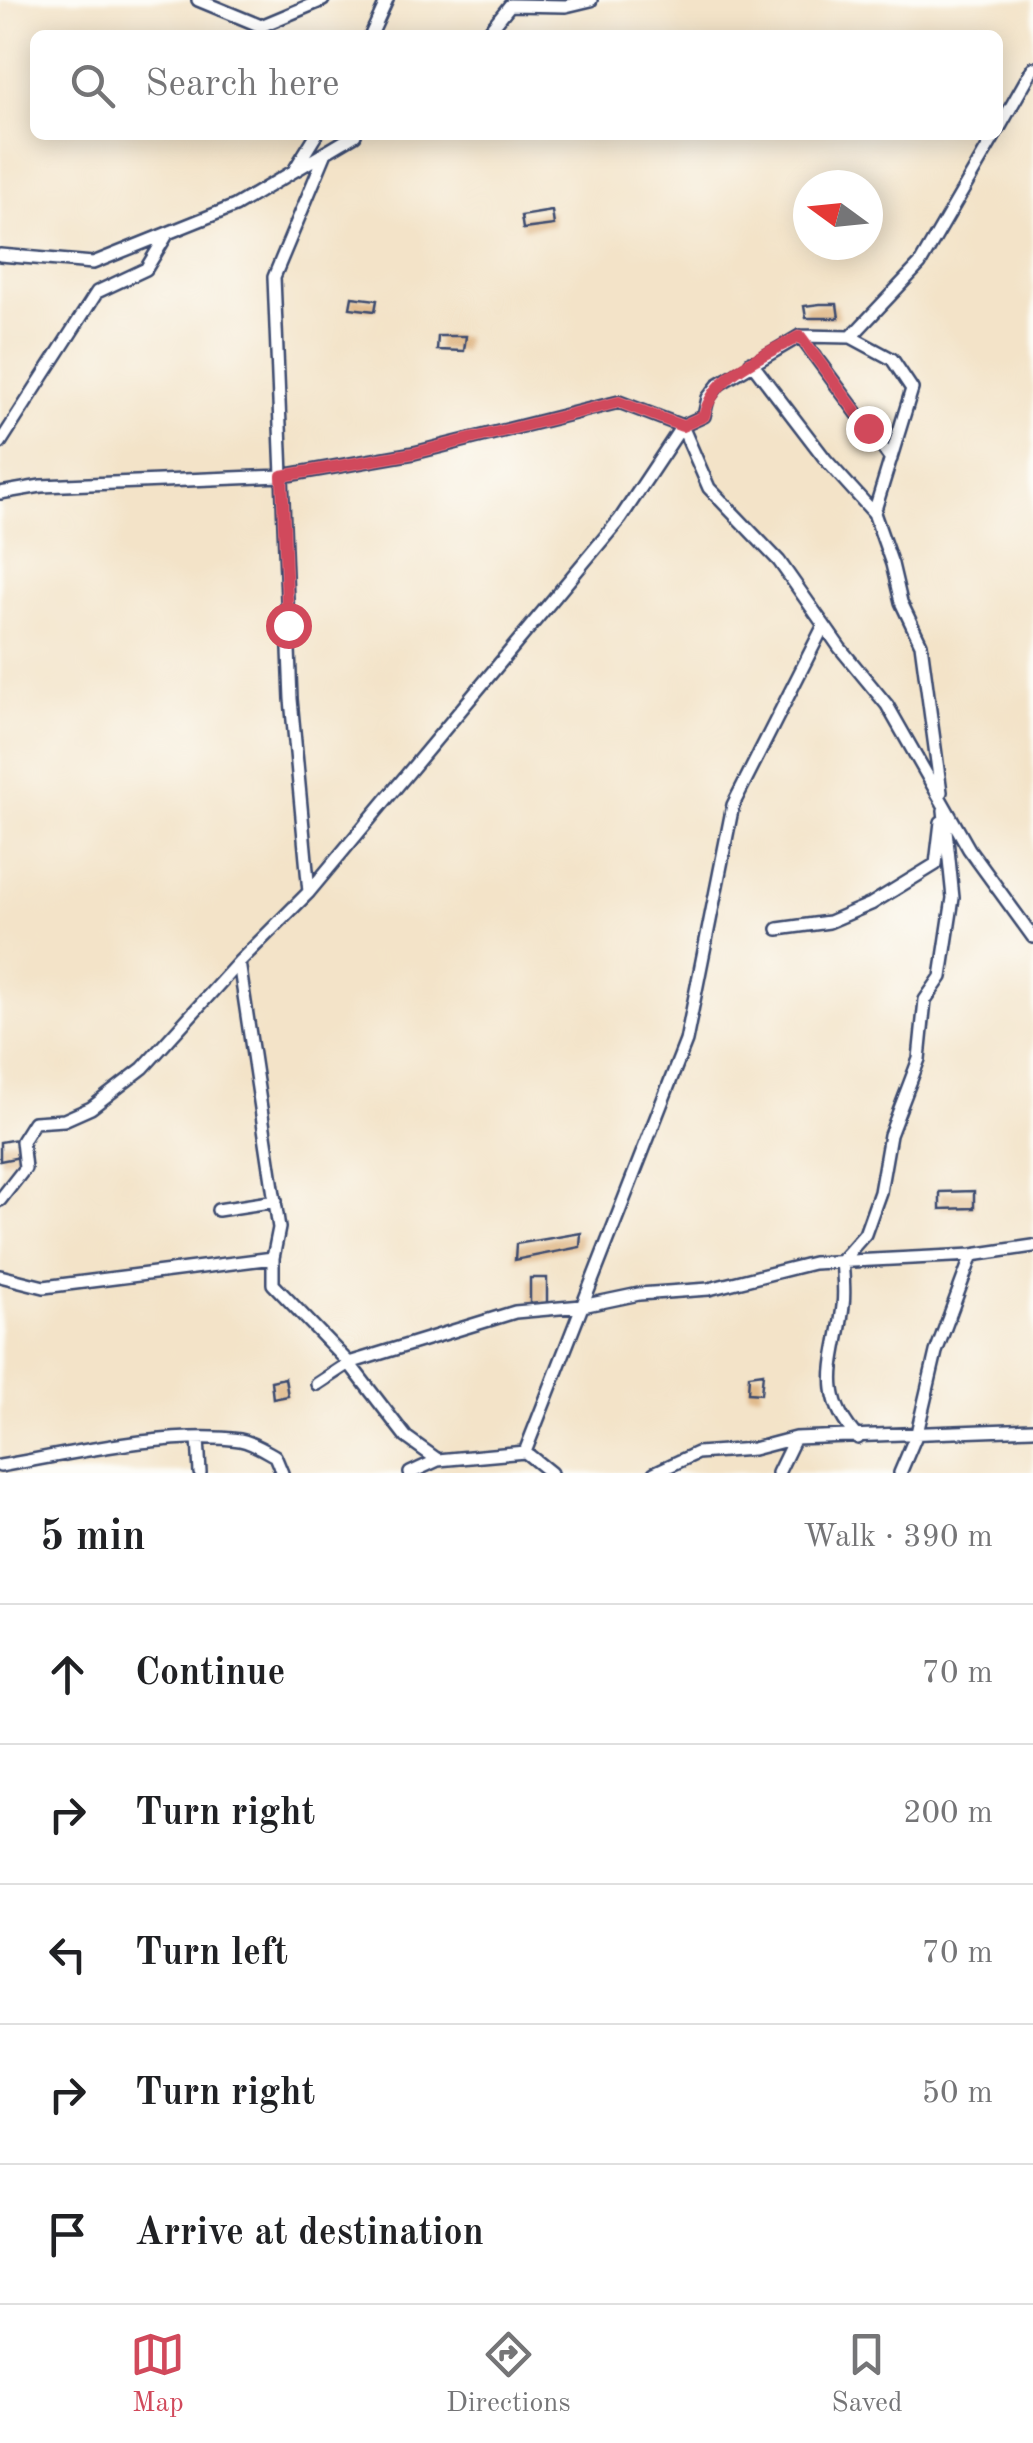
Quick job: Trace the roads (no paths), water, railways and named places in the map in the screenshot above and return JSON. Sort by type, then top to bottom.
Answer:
[{"type":"street","points":[[198,0],[261,26],[323,0]]},
{"type":"street","points":[[373,30],[387,0]]},
{"type":"street","points":[[489,30],[506,3],[566,6],[591,0]]},
{"type":"street","points":[[1003,121],[1033,68]]},
{"type":"street","points":[[284,178],[298,167],[313,140]]},
{"type":"street","points":[[0,255],[94,263],[235,206],[347,140]]},
{"type":"street","points":[[851,337],[920,264],[992,140]]},
{"type":"street","points":[[308,892],[290,699],[274,277],[324,154]]},
{"type":"street","points":[[0,443],[97,292],[146,269],[168,233]]},
{"type":"street","points":[[800,336],[890,459]]},
{"type":"street","points":[[0,1200],[25,1168],[22,1141],[34,1122],[64,1120],[92,1108],[143,1068],[308,892],[620,519],[682,426],[704,416],[708,398],[719,384],[800,336],[851,337],[892,358],[912,389],[874,514]]},
{"type":"street","points":[[751,362],[826,460],[874,514],[901,602],[921,644],[953,898],[940,977],[926,1000],[919,1059],[890,1135],[880,1192],[865,1234],[842,1260],[843,1306],[831,1379],[833,1401],[843,1422],[858,1438]]},
{"type":"street","points":[[0,494],[42,486],[282,476],[414,453],[619,402],[682,426],[709,488],[778,560],[888,705],[969,849],[1033,937]]},
{"type":"street","points":[[525,1452],[686,1041],[733,805],[824,625]]},
{"type":"street","points":[[778,929],[829,922],[872,904],[936,864],[943,802]]},
{"type":"street","points":[[239,962],[279,1228],[273,1284],[349,1362],[406,1436],[438,1460]]},
{"type":"street","points":[[218,1210],[276,1201]]},
{"type":"street","points":[[317,1384],[349,1362],[515,1312],[582,1306],[640,1294],[710,1289],[812,1263],[972,1255],[1033,1246]]},
{"type":"street","points":[[900,1473],[918,1434],[936,1352],[972,1255]]},
{"type":"street","points":[[0,1276],[44,1287],[273,1258]]},
{"type":"street","points":[[654,1473],[697,1453],[753,1449],[794,1438],[1033,1428]]},
{"type":"street","points":[[0,1466],[104,1448],[198,1438],[243,1440],[276,1456],[282,1473]]},
{"type":"street","points":[[198,1438],[200,1473]]},
{"type":"street","points":[[778,1473],[794,1438]]},
{"type":"street","points":[[410,1473],[438,1460],[525,1452],[551,1473]]}]
